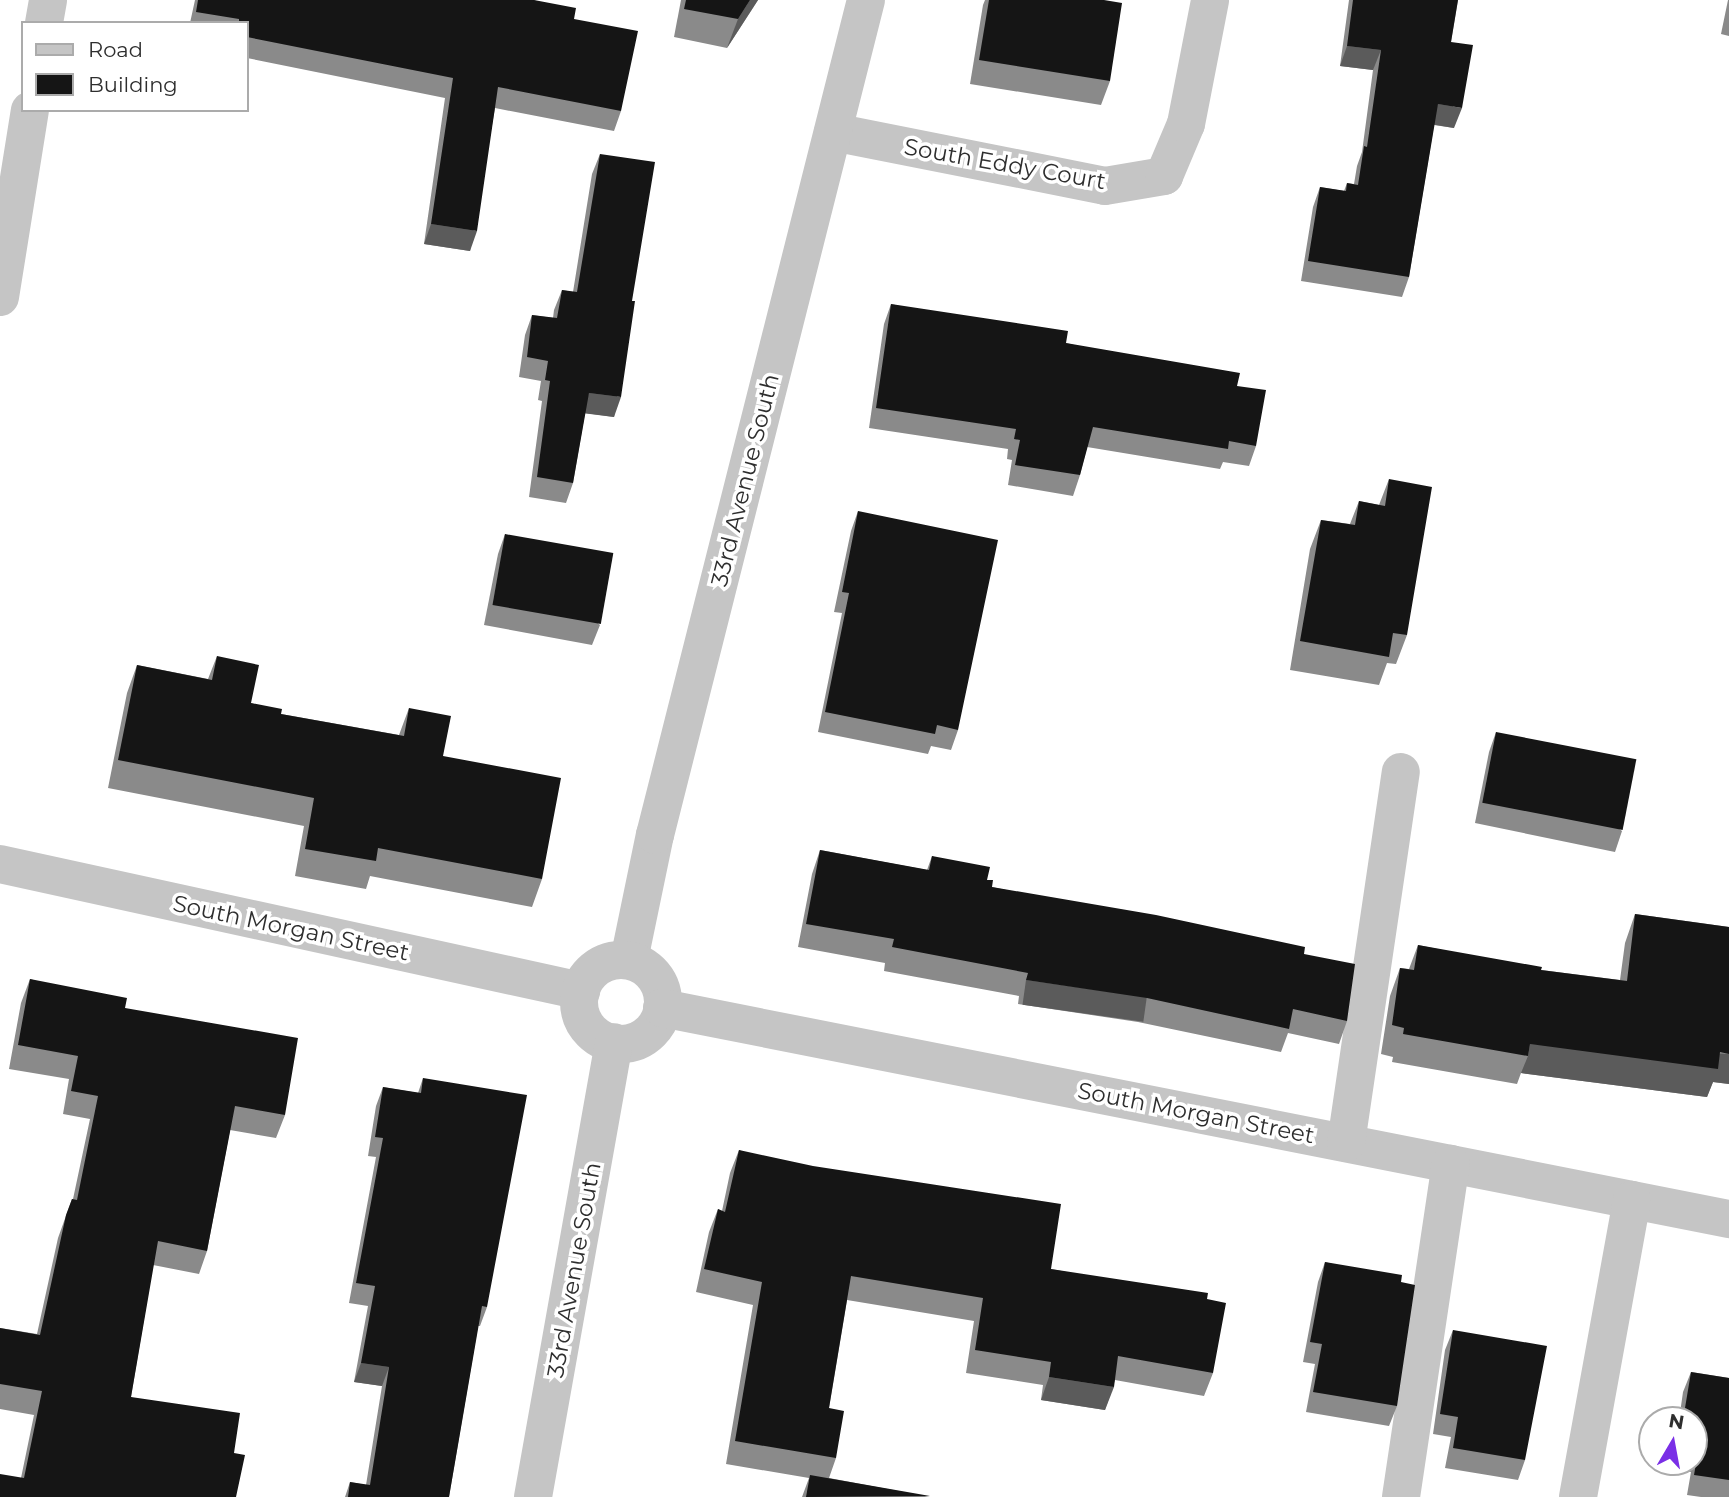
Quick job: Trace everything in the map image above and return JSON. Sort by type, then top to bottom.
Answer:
[{"type":"street","points":[[44,21],[48,0]]},
{"type":"street","name":"33rd Avenue South","points":[[629,960],[655,835],[866,0]]},
{"type":"street","name":"South Eddy Court","points":[[833,132],[1105,186],[1164,176],[1186,124],[1210,0]]},
{"type":"street","points":[[0,297],[30,112]]},
{"type":"street","points":[[1346,1143],[1401,772]]},
{"type":"street","name":"South Morgan Street","points":[[0,864],[581,991]]},
{"type":"street","points":[[629,960],[654,975],[661,986],[663,1008],[655,1027],[644,1037],[632,1043],[614,1042],[593,1033],[585,1023],[580,1010],[581,991],[591,972],[602,964],[629,960]]},
{"type":"street","name":"South Morgan Street","points":[[663,1008],[1729,1219]]},
{"type":"street","name":"33rd Avenue South","points":[[533,1497],[614,1042]]},
{"type":"street","points":[[1401,1497],[1451,1164]]},
{"type":"street","points":[[1578,1497],[1632,1200]]},
{"type":"building","points":[[198,0],[534,0],[576,8],[574,19],[638,31],[621,111],[498,87],[477,231],[431,224],[453,78],[248,37],[248,21],[196,12]]},
{"type":"building","points":[[686,0],[750,0],[738,19],[684,9]]},
{"type":"building","points":[[989,0],[1104,0],[1122,3],[1110,81],[979,60]]},
{"type":"building","points":[[1353,0],[1458,0],[1451,42],[1473,45],[1462,108],[1438,104],[1409,277],[1308,261],[1320,187],[1346,191],[1347,183],[1358,185],[1364,146],[1367,147],[1381,50],[1347,46]]},
{"type":"building","points":[[600,154],[655,162],[632,301],[635,301],[621,397],[589,393],[573,483],[537,477],[550,381],[545,380],[548,361],[527,357],[532,315],[557,318],[562,290],[577,292]]},
{"type":"building","points":[[891,304],[1068,331],[1066,343],[1240,373],[1237,386],[1266,390],[1256,446],[1229,441],[1228,449],[1093,427],[1080,475],[1015,465],[1020,440],[1014,439],[1016,429],[876,408]]},
{"type":"building","points":[[1389,479],[1432,487],[1407,635],[1393,633],[1389,657],[1300,641],[1321,520],[1355,525],[1359,501],[1385,506]]},
{"type":"building","points":[[858,511],[998,540],[958,730],[937,725],[935,734],[825,712],[849,593],[842,592]]},
{"type":"building","points":[[505,534],[613,553],[601,624],[492,605]]},
{"type":"building","points":[[217,656],[259,665],[251,703],[282,709],[281,714],[404,736],[409,708],[451,716],[443,756],[561,778],[542,879],[378,848],[376,861],[305,849],[314,798],[118,760],[137,665],[212,680]]},
{"type":"building","points":[[1496,732],[1636,759],[1623,830],[1482,803]]},
{"type":"building","points":[[820,850],[929,870],[932,856],[990,867],[987,880],[993,880],[992,887],[1156,915],[1305,947],[1304,954],[1355,964],[1347,1021],[1293,1009],[1289,1029],[1147,998],[1026,980],[1028,973],[892,947],[894,939],[806,924]]},
{"type":"building","points":[[1635,914],[1729,927],[1729,1054],[1720,1052],[1718,1069],[1530,1044],[1528,1056],[1403,1034],[1404,1028],[1392,1025],[1400,968],[1414,970],[1418,945],[1542,967],[1541,970],[1627,981]]},
{"type":"building","points":[[30,979],[127,998],[125,1008],[298,1038],[285,1115],[235,1106],[207,1251],[158,1241],[131,1397],[240,1413],[234,1453],[245,1455],[236,1497],[0,1497],[0,1474],[24,1478],[42,1391],[0,1384],[0,1328],[40,1335],[66,1215],[72,1199],[77,1200],[98,1096],[71,1091],[78,1056],[18,1045]]},
{"type":"building","points":[[423,1078],[527,1095],[487,1307],[482,1306],[449,1497],[348,1497],[350,1482],[370,1485],[389,1367],[361,1363],[375,1286],[356,1283],[383,1138],[375,1137],[383,1087],[421,1093]]},
{"type":"building","points":[[739,1150],[813,1166],[1061,1204],[1051,1269],[1208,1293],[1207,1299],[1226,1303],[1213,1373],[1118,1356],[1114,1387],[1049,1377],[1051,1362],[975,1350],[983,1298],[851,1276],[829,1408],[844,1411],[836,1458],[735,1441],[762,1282],[704,1269],[718,1209],[725,1212]]},
{"type":"building","points":[[1325,1262],[1402,1275],[1401,1282],[1415,1285],[1397,1406],[1313,1392],[1322,1344],[1310,1342]]},
{"type":"building","points":[[1453,1330],[1547,1346],[1525,1460],[1453,1448],[1458,1417],[1440,1414]]},
{"type":"building","points":[[1691,1372],[1729,1378],[1729,1480],[1701,1476],[1708,1476],[1708,1406],[1685,1406]]},
{"type":"building","points":[[810,1475],[930,1496],[806,1497]]}]
